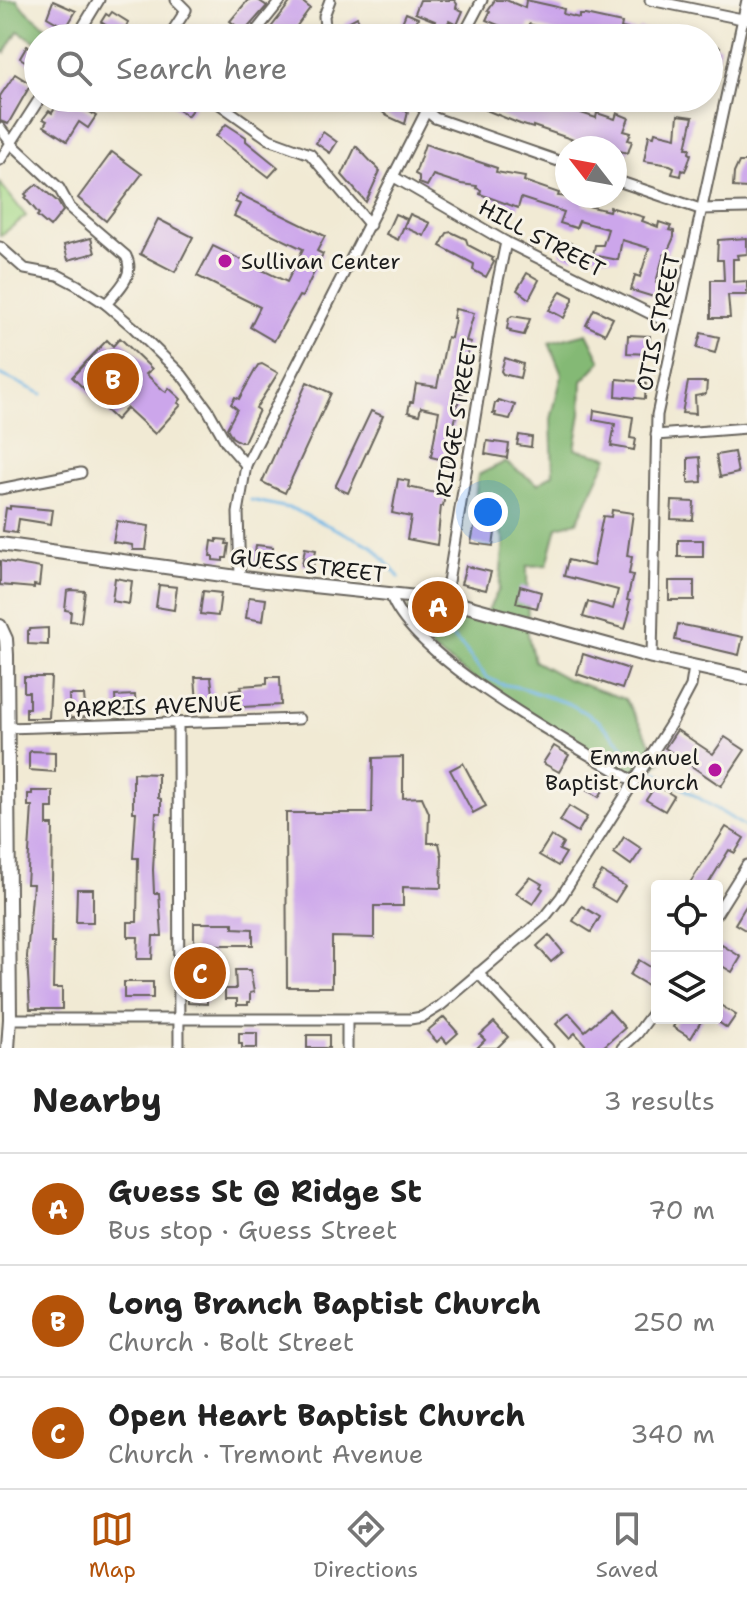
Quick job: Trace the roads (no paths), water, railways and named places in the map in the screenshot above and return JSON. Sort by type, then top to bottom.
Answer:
[{"type":"street","points":[[176,0],[186,10],[177,24]]},
{"type":"street","points":[[262,24],[281,0]]},
{"type":"street","points":[[325,24],[324,16],[330,0]]},
{"type":"street","points":[[469,24],[482,0]]},
{"type":"street","points":[[650,0],[745,20]]},
{"type":"street","name":"OTIS STREET","points":[[652,657],[656,435],[662,384],[747,0]]},
{"type":"street","points":[[83,24],[95,2]]},
{"type":"street","points":[[0,160],[31,112]]},
{"type":"street","points":[[231,112],[269,139],[310,154],[370,225]]},
{"type":"street","points":[[240,576],[238,513],[246,465],[427,112],[435,118],[555,160]]},
{"type":"street","points":[[0,128],[12,144],[59,188],[70,208],[126,256],[128,276],[106,304]]},
{"type":"street","name":"HILL STREET","points":[[394,177],[506,242],[675,326]]},
{"type":"street","points":[[627,184],[700,209],[747,208]]},
{"type":"street","name":"RIDGE STREET","points":[[445,600],[464,473],[506,242]]},
{"type":"street","points":[[0,247],[25,269],[58,275],[106,304],[182,375],[208,410],[226,442],[246,465]]},
{"type":"street","points":[[656,435],[747,428]]},
{"type":"street","points":[[0,489],[81,473]]},
{"type":"street","name":"GUESS STREET","points":[[0,544],[391,596],[445,600],[652,657],[747,678]]},
{"type":"street","points":[[391,596],[399,615],[471,680],[633,781]]},
{"type":"street","points":[[0,626],[6,639],[7,655],[8,1048]]},
{"type":"street","points":[[10,1019],[347,1020],[422,1017],[440,1006],[545,917],[561,897],[654,752],[691,686],[694,667]]},
{"type":"street","name":"PARRIS AVENUE","points":[[7,728],[299,719]]},
{"type":"street","points":[[178,723],[179,1048]]},
{"type":"street","points":[[723,903],[747,865]]},
{"type":"street","points":[[478,973],[548,1048]]},
{"type":"street","points":[[622,1048],[651,1015]]},
{"type":"street","points":[[347,1020],[347,1048]]},
{"type":"waterway","points":[[0,374],[42,394]]},
{"type":"waterway","points":[[251,500],[293,509],[372,546],[399,577]]},
{"type":"waterway","points":[[425,613],[463,647],[486,677],[570,704],[599,721],[634,757]]},
{"type":"waterway","points":[[657,772],[747,828]]},
{"type":"place","name":"Sullivan Center","points":[[225,261]]},
{"type":"place","name":"Long Branch Baptist Church","points":[[113,379]]},
{"type":"place","name":"Guess St @ Ridge St","points":[[438,607]]},
{"type":"place","name":"Emmanuel Baptist Church","points":[[715,770]]},
{"type":"place","name":"Open Heart Baptist Church","points":[[200,973]]}]
